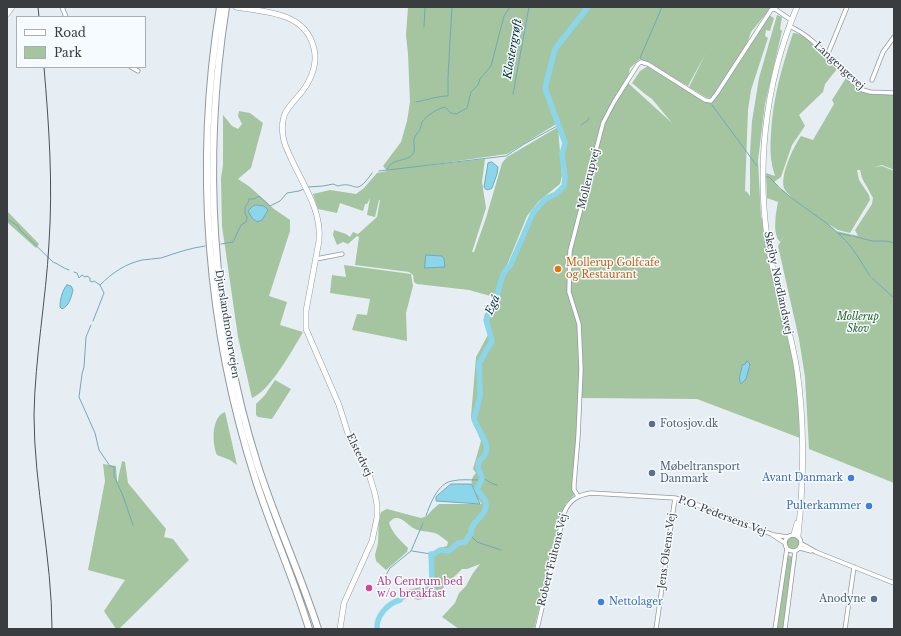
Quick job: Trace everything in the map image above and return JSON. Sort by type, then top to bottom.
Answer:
[{"type":"highway","name":"Djurslandmotorvejen","points":[[220,7],[211,75],[207,143],[209,241],[216,306],[226,365],[256,482],[309,629]]},
{"type":"highway","name":"Djurslandmotorvejen","points":[[226,7],[217,77],[213,169],[215,241],[222,304],[232,363],[250,440],[272,507],[319,629]]},
{"type":"street","points":[[7,14],[12,7]]},
{"type":"street","name":"Elstedvej","points":[[236,7],[275,14],[294,20],[306,31],[314,48],[315,60],[313,73],[305,88],[288,106],[284,116],[283,126],[283,137],[288,152],[312,199],[315,208],[319,239],[306,311],[306,329],[339,405],[349,437],[369,474],[377,505],[377,518],[372,542],[344,603],[340,629]]},
{"type":"street","name":"Skejby Nordlandsvej","points":[[796,535],[800,515],[804,453],[800,392],[792,346],[771,257],[765,217],[763,157],[770,96],[780,53],[797,7]]},
{"type":"street","points":[[829,50],[848,7]]},
{"type":"street","name":"Mollerupvej","points":[[578,496],[574,490],[574,484],[581,369],[579,324],[569,292],[570,251],[603,123],[636,66],[641,62],[648,64],[705,100],[711,101],[717,94],[768,13],[773,9],[777,10],[791,20]]},
{"type":"street","name":"Langengevej","points":[[789,26],[800,31],[810,39],[863,90],[870,92],[894,93]]},
{"type":"street","points":[[872,80],[882,52],[894,37]]},
{"type":"street","points":[[133,68],[138,71]]},
{"type":"street","points":[[316,259],[342,254]]},
{"type":"street","name":"P.O. Pedersens Vej","points":[[578,496],[591,493],[675,498],[695,504],[771,534],[787,537]]},
{"type":"street","name":"Robert Fultons Vej","points":[[537,629],[564,513],[570,503],[578,496]]},
{"type":"street","name":"Jens Olsens Vej","points":[[656,629],[675,498]]},
{"type":"street","name":"P.O. Pedersens Vej","points":[[771,534],[785,543]]},
{"type":"street","points":[[775,629],[787,548],[785,543],[787,537],[796,535],[801,539],[802,544],[816,552]]},
{"type":"street","points":[[787,548],[790,551],[795,551],[800,548],[802,544]]},
{"type":"street","points":[[800,548],[816,552],[894,583]]},
{"type":"street","points":[[784,629],[795,551]]},
{"type":"street","points":[[846,629],[854,567]]},
{"type":"green space","points":[[408,7],[767,7],[770,9],[751,32],[747,44],[713,97],[707,98],[689,87],[706,53],[688,86],[640,59],[630,68],[627,82],[672,123],[652,99],[632,83],[640,71],[648,66],[687,90],[712,101],[715,99],[769,15],[774,18],[770,31],[766,30],[765,36],[768,38],[751,90],[748,110],[745,191],[750,196],[752,121],[759,78],[777,15],[782,17],[780,29],[782,31],[765,104],[758,160],[761,217],[763,220],[794,365],[801,424],[799,424],[800,438],[697,399],[579,398],[574,495],[566,503],[563,510],[534,629],[459,629],[442,617],[455,603],[459,593],[466,586],[480,564],[467,569],[462,569],[435,596],[418,600],[403,594],[406,590],[427,586],[429,584],[433,552],[439,548],[447,546],[448,542],[435,533],[421,531],[411,527],[402,520],[397,518],[393,519],[389,523],[395,534],[408,548],[407,552],[386,570],[376,561],[375,555],[378,543],[379,518],[381,512],[387,509],[421,518],[427,516],[439,504],[482,504],[474,492],[472,485],[473,477],[476,473],[473,469],[481,441],[471,417],[476,357],[489,333],[484,316],[494,297],[469,290],[417,284],[414,282],[413,275],[409,272],[355,265],[359,237],[357,236],[348,244],[343,242],[337,245],[333,235],[334,230],[350,237],[353,232],[358,234],[377,217],[380,200],[375,217],[367,215],[370,198],[367,204],[365,204],[363,211],[340,203],[337,213],[318,209],[313,194],[330,190],[356,194],[364,188],[377,173],[387,171],[383,166],[401,142],[407,121],[410,102],[406,35]],"holes":[[[558,123],[565,143],[562,154],[565,177],[564,186],[556,194],[545,199],[533,213],[510,266],[505,270],[527,216],[539,201],[560,184],[562,176],[558,127],[507,157],[502,163],[486,218],[474,252],[472,252],[486,208],[482,182],[485,159],[422,166],[507,154]]]},
{"type":"green space","name":"Mollerup Skov","points":[[793,33],[804,37],[837,69],[825,84],[823,92],[799,115],[805,126],[792,145],[781,177],[774,182],[793,199],[785,190],[783,185],[785,170],[791,154],[801,136],[813,140],[834,104],[832,100],[846,78],[865,92],[872,94],[894,94],[894,170],[882,165],[874,167],[882,166],[894,171],[894,483],[809,449],[805,377],[799,339],[778,246],[784,236],[780,242],[775,228],[778,202],[767,198],[766,173],[775,176],[771,160],[772,120],[779,82]],"holes":[[[857,170],[860,170],[862,178],[873,198],[872,204],[855,230],[858,236],[836,231],[828,224],[838,230],[850,233],[870,200],[869,195],[859,180]]]},
{"type":"green space","points":[[239,111],[250,113],[263,123],[251,168],[238,179],[250,187],[274,209],[290,220],[290,231],[269,296],[287,302],[280,325],[303,332],[273,379],[259,394],[252,398],[238,337],[222,226],[221,178],[223,165],[223,115],[232,126],[238,129],[242,124],[238,116]]},
{"type":"green space","points":[[7,211],[39,244],[36,248],[7,222]]},
{"type":"green space","points":[[344,265],[411,274],[413,286],[406,313],[407,341],[352,330],[357,314],[367,315],[370,299],[330,293],[332,275],[346,277]]},
{"type":"green space","points":[[275,380],[291,389],[272,419],[258,417],[256,415],[256,404],[265,395]]},
{"type":"green space","points":[[225,412],[237,465],[230,460],[217,455],[215,450],[215,425],[220,415]]},
{"type":"green space","points":[[122,461],[125,462],[128,483],[166,529],[164,537],[173,539],[189,560],[119,629],[116,629],[104,611],[125,580],[88,570],[105,481],[103,464],[116,466],[118,482]]},
{"type":"green space","points":[[793,537],[797,539],[799,543],[797,547],[793,549],[789,547],[787,543],[789,539]]},
{"type":"green space","points":[[787,555],[794,557],[784,629],[776,629]]},
{"type":"water","points":[[492,162],[498,167],[497,174],[492,188],[487,190],[484,187],[488,163]]},
{"type":"water","points":[[256,205],[264,206],[268,210],[262,220],[257,222],[252,218],[248,211]]},
{"type":"water","points":[[426,255],[442,256],[445,267],[425,268]]},
{"type":"water","points":[[67,285],[71,286],[73,290],[68,304],[62,309],[60,307],[61,298]]},
{"type":"water","points":[[747,361],[750,364],[746,379],[741,384],[740,377],[742,365]]},
{"type":"water","points":[[451,484],[471,484],[480,504],[436,501],[436,497]]},
{"type":"waterway","points":[[424,27],[425,7]]},
{"type":"waterway","points":[[416,102],[436,97],[448,96],[452,7]]},
{"type":"waterway","points":[[387,169],[396,161],[410,157],[413,154],[414,138],[420,130],[422,122],[429,115],[445,107],[451,113],[456,114],[467,108],[471,92],[478,85],[480,79],[491,66],[504,16],[510,7]]},
{"type":"waterway","name":"Klostergrøft","points":[[513,94],[529,7]]},
{"type":"waterway","name":"Egå","points":[[403,597],[426,591],[433,587],[431,554],[434,554],[440,550],[449,551],[458,543],[465,542],[471,533],[473,525],[485,510],[485,500],[477,489],[482,479],[478,467],[479,461],[484,456],[486,446],[485,440],[474,419],[480,396],[479,363],[492,341],[486,320],[497,298],[504,273],[510,266],[533,213],[545,199],[556,194],[564,186],[565,177],[562,154],[565,143],[545,88],[555,49],[588,7]]},
{"type":"waterway","points":[[642,60],[640,58],[662,7]]},
{"type":"waterway","points":[[647,65],[686,90]]},
{"type":"waterway","points":[[712,105],[757,166]]},
{"type":"waterway","points":[[581,125],[589,118]]},
{"type":"waterway","points":[[379,171],[506,156],[524,144],[559,125]]},
{"type":"waterway","points":[[308,187],[333,184],[338,186],[349,185],[358,187],[362,185],[372,173]]},
{"type":"waterway","points":[[766,177],[769,177],[778,186]]},
{"type":"waterway","points":[[221,244],[233,242],[241,225],[246,222],[247,217],[245,214],[245,207],[249,199],[254,199],[259,196],[270,206],[280,201],[287,193],[304,189]]},
{"type":"waterway","points":[[782,190],[841,236],[853,250],[870,276]]},
{"type":"waterway","points":[[7,219],[18,226],[20,230],[53,262],[69,270]]},
{"type":"waterway","points":[[838,233],[851,236]]},
{"type":"waterway","points":[[853,236],[872,241],[886,241],[894,243]]},
{"type":"waterway","points":[[74,272],[77,273],[79,278],[82,275],[85,277],[87,276],[90,278],[90,281],[94,281],[100,285],[109,277],[130,264],[142,260],[161,258],[188,249],[205,246]]},
{"type":"waterway","points":[[872,278],[894,298]]},
{"type":"waterway","points":[[93,321],[104,293],[100,285]]},
{"type":"waterway","points":[[91,325],[86,337],[84,367],[79,397],[95,433],[99,450],[110,466],[114,467],[114,476],[133,525]]},
{"type":"waterway","points":[[481,477],[497,485]]},
{"type":"waterway","points":[[426,516],[435,495],[447,483],[455,480],[478,480]]},
{"type":"waterway","points":[[382,582],[390,568],[411,551],[423,523]]},
{"type":"waterway","points":[[470,535],[477,542],[501,550]]},
{"type":"waterway","points":[[412,551],[431,554]]},
{"type":"waterway","name":"Egå","points":[[377,629],[378,619],[387,607],[400,600]]},
{"type":"tram line","points":[[38,7],[39,16]]},
{"type":"tram line","points":[[44,68],[50,155],[51,199],[48,264],[36,372],[34,415],[37,469],[49,575],[52,629]]},
{"type":"place","name":"Mollerup Golfcafe og Restaurant","points":[[558,269]]},
{"type":"place","name":"Fotosjov.dk","points":[[652,424]]},
{"type":"place","name":"Møbeltransport Danmark","points":[[652,473]]},
{"type":"place","name":"Avant Danmark","points":[[851,478]]},
{"type":"place","name":"Pulterkammer","points":[[869,506]]},
{"type":"place","name":"Ab Centrum bed w/o breakfast","points":[[369,588]]},
{"type":"place","name":"Anodyne","points":[[874,599]]},
{"type":"place","name":"Nettolager","points":[[601,602]]}]
